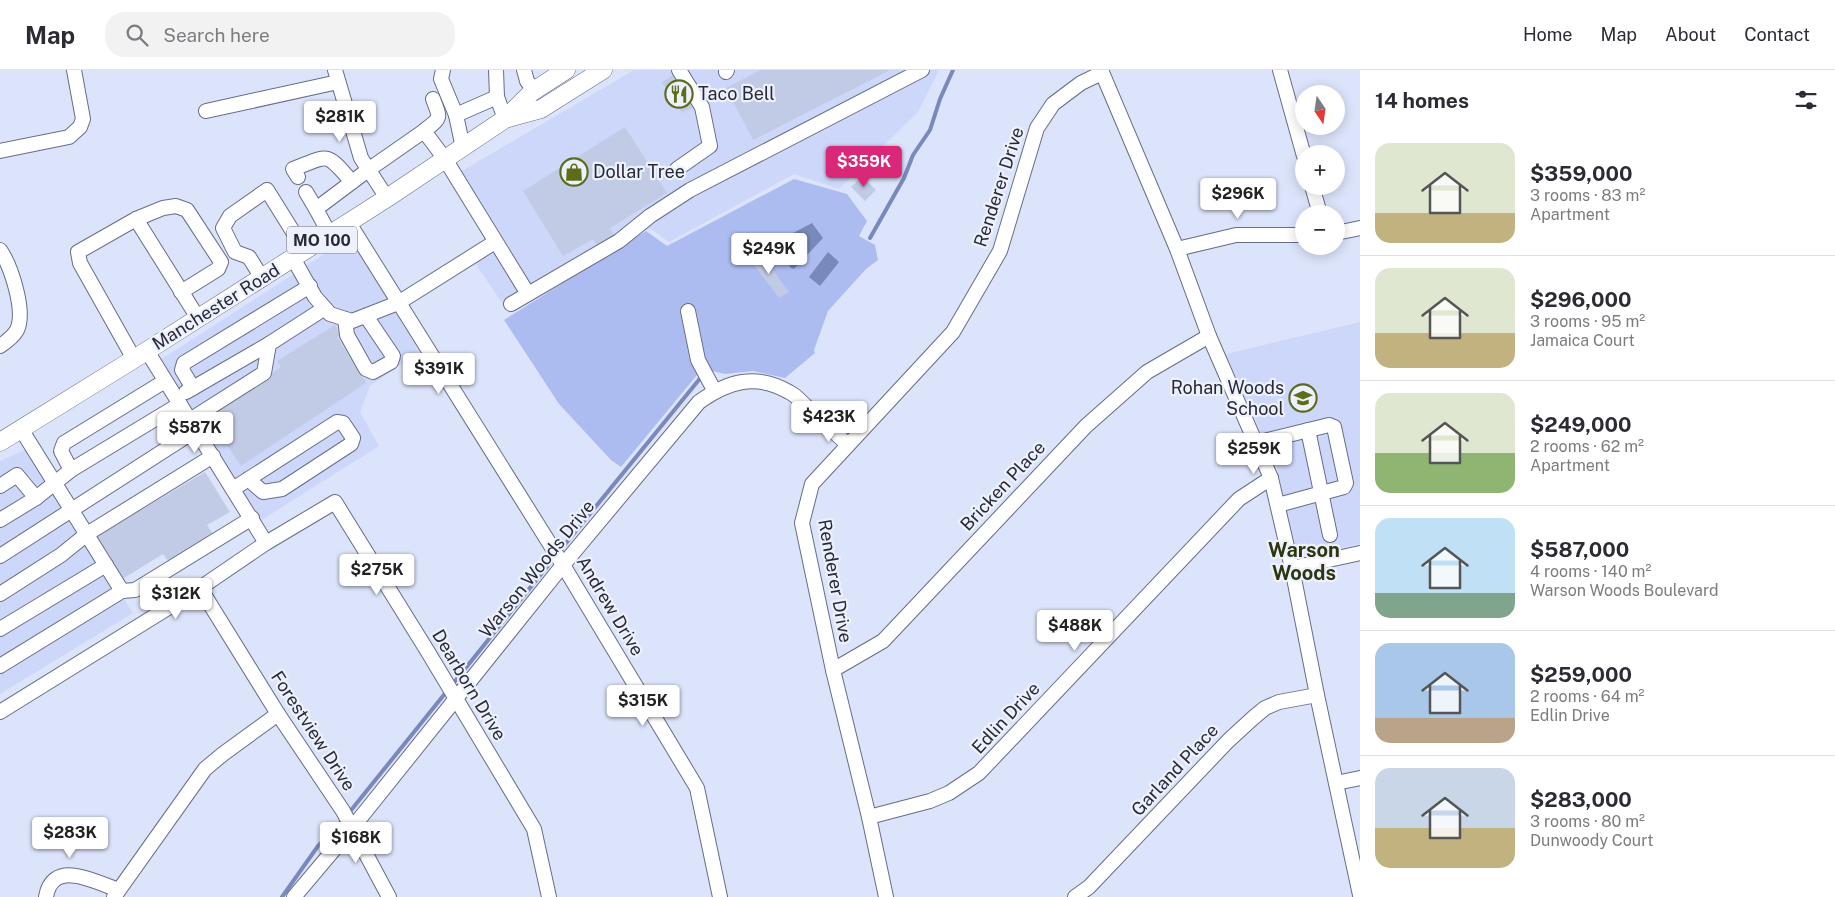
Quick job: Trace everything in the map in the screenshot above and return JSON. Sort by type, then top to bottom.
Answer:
[{"type":"main road","name":"Manchester Road","points":[[0,442],[349,223],[505,119],[534,90],[566,70]]},
{"type":"main road","name":"Manchester Road","points":[[505,119],[541,109],[603,70]]},
{"type":"street","points":[[0,151],[69,137],[80,127],[83,119],[74,70]]},
{"type":"street","points":[[443,70],[441,79],[456,115],[463,148]]},
{"type":"street","points":[[496,70],[497,97],[505,119]]},
{"type":"street","points":[[524,70],[527,81],[534,90]]},
{"type":"street","points":[[677,169],[710,146],[702,107],[679,70]]},
{"type":"street","points":[[511,304],[619,241],[650,216],[690,190],[922,70]]},
{"type":"street","points":[[1280,70],[1301,145]]},
{"type":"street","points":[[1101,71],[1177,248],[1208,336],[1271,478],[1292,568],[1360,895]]},
{"type":"street","name":"Renderer Drive","points":[[886,897],[869,817],[833,670],[802,523],[812,484],[847,444],[953,332],[1000,251],[1037,128],[1053,104],[1101,71]]},
{"type":"street","points":[[206,111],[337,76],[361,158],[387,198]]},
{"type":"street","points":[[456,115],[497,97]]},
{"type":"street","points":[[316,209],[438,119],[439,115],[433,99]]},
{"type":"street","points":[[424,131],[445,159],[528,294]]},
{"type":"street","points":[[295,173],[323,158],[332,159],[352,182]]},
{"type":"street","points":[[262,278],[250,257],[235,252],[223,228],[230,216],[267,190],[299,255],[310,286],[316,296],[330,314],[352,321],[398,303],[495,242]]},
{"type":"street","points":[[306,192],[330,235]]},
{"type":"street","points":[[0,712],[200,588],[266,543],[165,381],[140,355],[80,263],[78,252],[136,219],[163,208],[176,206],[187,210],[221,262],[218,269],[181,292]]},
{"type":"street","points":[[136,219],[198,318]]},
{"type":"street","name":"Andrew Drive","points":[[349,223],[559,558],[697,788],[720,897]]},
{"type":"street","points":[[1345,231],[1360,228]]},
{"type":"street","points":[[1177,248],[1236,234],[1295,234]]},
{"type":"street","points":[[0,250],[7,260],[19,305],[20,317],[17,329],[0,346]]},
{"type":"street","points":[[193,388],[182,370],[184,363],[310,286]]},
{"type":"street","points":[[0,520],[36,498],[71,470],[178,401],[193,388],[269,344],[325,308]]},
{"type":"street","points":[[688,311],[698,360],[714,390]]},
{"type":"street","points":[[345,319],[352,344],[366,369],[373,372],[391,362],[393,356],[366,316]]},
{"type":"street","name":"Bricken Place","points":[[833,670],[883,641],[1086,426],[1147,372],[1208,336]]},
{"type":"street","points":[[0,556],[72,510],[264,373],[269,344]]},
{"type":"street","name":"Warson Woods Drive","points":[[294,897],[348,819],[454,697],[559,558],[699,402],[714,390],[734,383],[747,380],[771,384],[790,392],[847,444]]},
{"type":"street","points":[[71,470],[61,450],[64,443],[165,381]]},
{"type":"street","points":[[233,489],[248,479],[337,422],[343,424],[353,438],[352,444],[282,489],[263,492],[248,479]]},
{"type":"street","points":[[1256,443],[1331,425],[1334,427],[1346,483],[1344,488],[1278,505]]},
{"type":"street","points":[[21,429],[122,592]]},
{"type":"street","points":[[1308,430],[1330,534]]},
{"type":"street","points":[[0,594],[61,555],[87,534],[213,456]]},
{"type":"street","points":[[0,486],[17,475],[36,498]]},
{"type":"street","name":"Edlin Drive","points":[[869,817],[930,801],[949,792],[979,773],[1239,499],[1271,478]]},
{"type":"street","name":"Dearborn Drive","points":[[266,543],[335,502],[534,829],[550,897]]},
{"type":"street","points":[[0,666],[122,592],[135,590],[252,518]]},
{"type":"street","points":[[1292,568],[1360,553]]},
{"type":"street","points":[[0,630],[106,565]]},
{"type":"street","name":"Forestview Drive","points":[[200,588],[278,714],[348,819],[389,897]]},
{"type":"street","name":"Garland Place","points":[[1075,897],[1089,888],[1228,741],[1253,718],[1265,708],[1278,702],[1317,694]]},
{"type":"street","points":[[46,897],[47,890],[52,884],[60,877],[71,874],[116,893],[205,770],[223,754],[278,714]]},
{"type":"street","points":[[1336,783],[1360,778]]},
{"type":"shaded area","points":[[634,70],[939,70],[918,112],[839,189],[794,174],[669,242],[651,229],[644,230],[509,313],[468,253],[487,241],[450,178]]},
{"type":"shaded area","points":[[794,179],[847,194],[867,221],[859,236],[875,245],[878,260],[866,269],[828,311],[814,350],[815,353],[785,378],[753,371],[725,374],[712,371],[697,375],[621,467],[611,460],[559,404],[504,320],[646,231],[667,246]]},
{"type":"shaded area","points":[[812,223],[823,238],[794,269],[791,268],[774,243]]},
{"type":"shaded area","points":[[351,237],[419,352],[370,386],[360,412],[379,446],[252,526],[151,366]]},
{"type":"shaded area","points":[[828,252],[839,262],[820,286],[809,277]]},
{"type":"shaded area","name":"Rohan Woods School","points":[[1360,322],[1360,544],[1310,555],[1300,554],[1295,545],[1277,468],[1226,354]]},
{"type":"shaded area","points":[[27,449],[133,613],[0,694],[0,461]]},
{"type":"building","points":[[761,70],[890,70],[753,140],[726,88]]},
{"type":"building","name":"Taco Bell","points":[[675,74],[697,105],[682,113],[662,82]]},
{"type":"building","points":[[625,127],[667,193],[610,228],[615,238],[599,248],[593,239],[563,256],[523,191]]},
{"type":"building","points":[[862,176],[876,190],[865,201],[851,187]]},
{"type":"building","points":[[759,251],[789,292],[779,298],[749,258]]},
{"type":"building","points":[[335,325],[340,335],[337,337],[366,383],[241,466],[208,416],[281,367],[277,361]]},
{"type":"building","points":[[205,472],[230,512],[207,525],[213,534],[169,562],[163,554],[125,579],[121,579],[97,542],[98,536]]},
{"type":"waterway","points":[[870,238],[904,178],[913,155],[930,130],[940,99],[953,70]]},
{"type":"waterway","points":[[558,553],[702,376]]},
{"type":"waterway","points":[[452,685],[554,558]]},
{"type":"waterway","points":[[348,814],[447,691]]},
{"type":"waterway","points":[[282,897],[318,846],[344,819]]},
{"type":"place","name":"Taco Bell","points":[[679,94]]},
{"type":"place","name":"Dollar Tree","points":[[574,172]]},
{"type":"place","name":"Rohan Woods School","points":[[1303,398]]},
{"type":"district","name":"Warson Woods","points":[[1304,562]]}]
